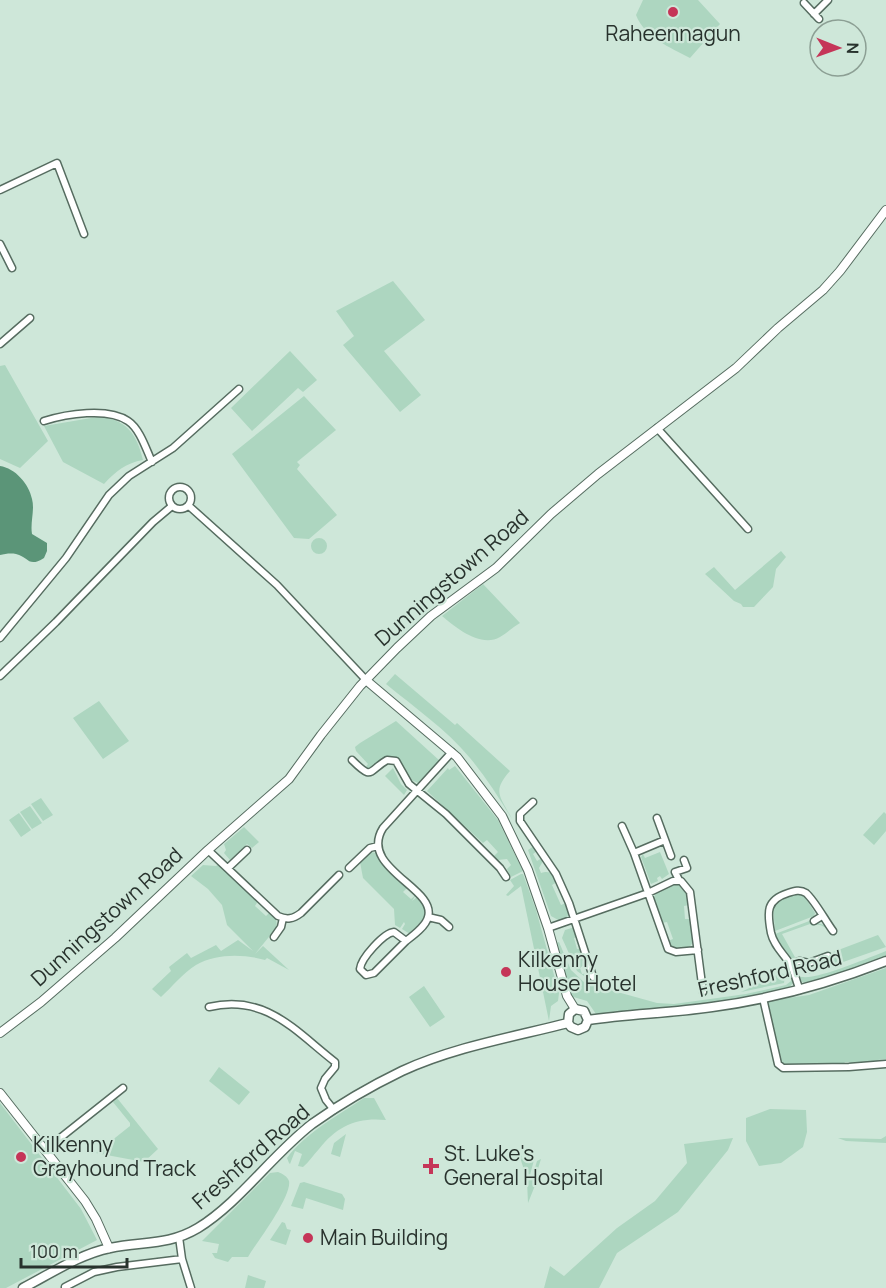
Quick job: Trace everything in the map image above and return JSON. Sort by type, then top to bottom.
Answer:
[{"type":"main road","name":"Freshford Road","points":[[23,1288],[83,1258],[110,1248],[156,1243],[179,1237],[198,1227],[210,1219],[288,1144],[334,1110],[382,1081],[432,1060],[568,1023],[578,1030],[585,1027],[588,1020],[714,1007],[800,990],[886,961]]},
{"type":"main road","points":[[568,1023],[569,1014],[575,1009],[584,1011],[588,1020]]},
{"type":"street","points":[[804,3],[817,16],[828,0]]},
{"type":"street","points":[[0,190],[57,163],[84,234]]},
{"type":"street","name":"Dunningstown Road","points":[[0,1033],[41,1002],[115,938],[208,850],[289,779],[321,735],[367,681],[431,616],[496,568],[551,514],[607,466],[736,368],[823,290],[886,210]]},
{"type":"street","points":[[0,244],[1,252],[12,268]]},
{"type":"street","points":[[0,344],[30,318]]},
{"type":"street","points":[[0,638],[66,558],[109,495],[129,477],[173,448],[239,389]]},
{"type":"street","points":[[44,421],[96,412],[112,414],[129,421],[143,441],[152,462]]},
{"type":"street","points":[[657,428],[748,529]]},
{"type":"street","points":[[182,487],[191,494],[192,500],[189,506],[182,510],[172,507],[169,496],[176,488],[182,487]]},
{"type":"street","points":[[189,506],[277,585],[367,681],[452,752],[485,792],[513,834],[528,870],[548,928],[567,996],[575,1009]]},
{"type":"street","points":[[0,676],[153,522],[172,507]]},
{"type":"street","points":[[406,941],[394,932],[386,933],[361,962],[360,969],[366,975],[374,974],[415,934],[429,917],[429,910],[422,897],[382,857],[378,846],[379,834],[452,752]]},
{"type":"street","points":[[352,760],[368,773],[376,770],[387,760],[396,761],[404,777],[417,790],[447,814],[503,866],[506,877]]},
{"type":"street","points":[[533,802],[520,814],[520,821],[556,874],[575,919],[593,977]]},
{"type":"street","points":[[657,818],[671,856]]},
{"type":"street","points":[[622,826],[668,949],[672,952],[698,950]]},
{"type":"street","points":[[634,853],[665,840]]},
{"type":"street","points":[[353,867],[370,848],[378,846]]},
{"type":"street","points":[[208,850],[278,916],[283,918],[294,918],[301,913],[339,875]]},
{"type":"street","points":[[228,868],[247,850]]},
{"type":"street","points":[[679,880],[675,872],[687,868],[684,860]]},
{"type":"street","points":[[548,928],[648,893],[673,880],[679,880],[690,892],[703,992]]},
{"type":"street","points":[[800,990],[790,965],[778,949],[771,933],[769,908],[772,901],[778,896],[802,891],[833,931]]},
{"type":"street","points":[[814,921],[822,916]]},
{"type":"street","points":[[429,917],[441,920],[449,927]]},
{"type":"street","points":[[274,937],[281,927],[283,918]]},
{"type":"street","points":[[790,965],[799,961],[809,963],[828,956]]},
{"type":"street","points":[[763,998],[778,1064],[783,1068],[886,1064]]},
{"type":"street","points":[[209,1007],[225,1003],[243,1004],[267,1011],[335,1062],[335,1067],[321,1088],[326,1100],[334,1110]]},
{"type":"street","points":[[45,1150],[123,1088]]},
{"type":"street","points":[[0,1093],[85,1201],[110,1248]]},
{"type":"street","points":[[179,1237],[182,1259],[191,1288]]},
{"type":"street","points":[[65,1287],[105,1269],[182,1259]]},
{"type":"shaded area","points":[[643,0],[698,0],[720,24],[690,58],[659,41],[645,30],[636,15]]},
{"type":"shaded area","points":[[393,281],[425,320],[384,351],[421,395],[400,412],[343,345],[354,336],[336,311]]},
{"type":"shaded area","points":[[290,351],[317,380],[303,392],[298,388],[252,431],[231,408]]},
{"type":"shaded area","points":[[5,365],[48,441],[20,468],[0,459],[0,366]]},
{"type":"shaded area","points":[[304,396],[336,430],[297,462],[300,465],[297,469],[337,515],[309,539],[294,538],[232,454]]},
{"type":"shaded area","points":[[97,417],[116,420],[129,429],[137,442],[143,460],[122,468],[104,484],[63,462],[44,426]]},
{"type":"shaded area","points":[[0,466],[16,473],[25,482],[30,493],[33,503],[32,534],[47,543],[44,558],[39,561],[32,562],[16,554],[0,555]]},
{"type":"shaded area","points":[[319,538],[325,540],[327,546],[325,552],[319,554],[313,552],[311,546],[313,540]]},
{"type":"shaded area","points":[[781,551],[786,557],[776,569],[773,587],[754,607],[743,607],[734,601],[705,574],[714,567],[735,590]]},
{"type":"shaded area","points":[[483,584],[520,623],[493,640],[469,635],[442,616]]},
{"type":"shaded area","points":[[395,674],[455,725],[457,723],[510,771],[499,790],[512,819],[487,780],[461,748],[430,719],[386,684]]},
{"type":"shaded area","points":[[99,701],[129,741],[103,759],[73,718]]},
{"type":"shaded area","points":[[396,721],[440,761],[418,783],[409,779],[399,760],[387,757],[374,768],[367,770],[365,768],[368,764],[356,751],[355,747],[360,743]]},
{"type":"shaded area","points":[[455,766],[498,820],[523,871],[511,877],[507,869],[511,865],[507,859],[498,860],[494,856],[498,852],[487,840],[483,843],[427,791],[448,768],[449,770]]},
{"type":"shaded area","points":[[393,768],[401,784],[407,790],[404,795],[385,776]]},
{"type":"shaded area","points":[[41,798],[53,815],[43,821],[31,804]]},
{"type":"shaded area","points":[[30,806],[42,823],[32,829],[20,812]]},
{"type":"shaded area","points":[[884,812],[886,831],[874,845],[863,835]]},
{"type":"shaded area","points":[[19,813],[31,830],[21,837],[9,820]]},
{"type":"shaded area","points":[[244,827],[259,842],[252,848],[247,844],[230,860],[224,853],[226,850],[224,844]]},
{"type":"shaded area","points":[[534,846],[537,851],[533,854],[537,861],[542,858],[543,861],[539,868],[541,873],[549,872],[552,875],[557,882],[552,885],[561,905],[566,903],[569,912],[567,918],[560,921],[551,916],[528,850]]},
{"type":"shaded area","points":[[371,852],[376,853],[407,888],[403,892],[411,899],[416,895],[412,901],[417,897],[426,909],[426,916],[410,934],[402,929],[404,922],[400,928],[395,925],[394,909],[363,878],[360,862]]},
{"type":"shaded area","points":[[660,852],[669,874],[662,879],[660,876],[657,878],[658,881],[651,884],[641,857],[643,854],[645,858]]},
{"type":"shaded area","points":[[219,864],[258,901],[255,906],[266,916],[269,913],[276,919],[277,927],[255,954],[263,946],[289,970],[267,958],[265,960],[230,956],[212,958],[191,968],[161,997],[152,989],[171,971],[169,967],[187,953],[191,958],[216,945],[221,951],[238,940],[253,951],[227,925],[222,905],[208,889],[191,876],[203,865],[216,866]]},
{"type":"shaded area","points":[[523,874],[536,910],[559,993],[558,1001],[551,1006],[549,1021],[521,886],[508,896],[506,895],[514,886],[510,880]]},
{"type":"shaded area","points":[[674,884],[681,884],[687,894],[689,905],[684,906],[685,919],[691,919],[693,942],[689,948],[671,948],[668,941],[673,939],[667,922],[661,923],[653,900],[656,893]]},
{"type":"shaded area","points":[[796,894],[805,897],[815,913],[814,916],[775,931],[773,906],[777,900]]},
{"type":"shaded area","points":[[812,920],[813,924],[824,925],[832,932],[821,925],[812,926],[810,924],[782,934],[796,959],[790,958],[781,947],[775,934]]},
{"type":"shaded area","points":[[575,927],[579,936],[574,938],[577,949],[582,948],[586,963],[580,968],[582,974],[589,973],[591,981],[577,971],[562,938],[565,930]]},
{"type":"shaded area","points":[[878,935],[886,947],[809,974],[801,970],[807,965],[812,972],[832,964],[831,959],[835,957],[833,952]]},
{"type":"shaded area","points":[[559,942],[571,970],[585,983],[657,1003],[674,1004],[746,994],[786,985],[792,977],[793,983],[789,988],[724,1001],[596,1014],[587,1001],[570,996],[556,943]]},
{"type":"shaded area","points":[[886,951],[886,957],[809,984],[802,982],[799,976],[828,973]]},
{"type":"shaded area","points":[[886,968],[886,1059],[878,1060],[878,1062],[851,1064],[845,1062],[843,1065],[784,1065],[781,1063],[768,1001],[809,995]]},
{"type":"shaded area","points":[[781,973],[785,975],[784,983],[741,992]]},
{"type":"shaded area","points":[[424,986],[445,1017],[430,1027],[409,997]]},
{"type":"shaded area","points":[[219,1067],[250,1092],[239,1105],[209,1081]]},
{"type":"shaded area","points":[[117,1098],[158,1149],[144,1162],[96,1153],[130,1126],[113,1102]]},
{"type":"shaded area","points":[[364,1098],[374,1098],[386,1120],[366,1120],[348,1125],[333,1134],[303,1167],[298,1166],[302,1154],[295,1151],[289,1163],[287,1158],[303,1141]]},
{"type":"shaded area","name":"Kilkenny Grayhound Track","points":[[0,1103],[81,1209],[97,1240],[6,1288],[0,1288]]},
{"type":"shaded area","points":[[770,1109],[806,1110],[807,1132],[803,1147],[781,1163],[759,1166],[746,1141],[746,1118]]},
{"type":"shaded area","points":[[346,1134],[340,1157],[331,1154],[334,1143]]},
{"type":"shaded area","points":[[886,1136],[886,1143],[846,1141],[838,1138],[881,1139]]},
{"type":"shaded area","points":[[733,1138],[728,1150],[678,1212],[617,1253],[599,1288],[544,1288],[550,1266],[564,1276],[617,1228],[655,1201],[687,1163],[684,1144]]},
{"type":"shaded area","points":[[517,1148],[524,1159],[531,1156],[534,1160],[530,1175],[526,1176]]},
{"type":"shaded area","points":[[541,1159],[534,1181],[536,1183],[528,1203],[527,1181],[532,1178],[537,1161]]},
{"type":"shaded area","points":[[278,1172],[285,1175],[289,1181],[289,1188],[274,1217],[248,1257],[232,1257],[228,1262],[215,1258],[212,1253],[217,1253],[219,1244],[202,1241],[270,1173]]},
{"type":"shaded area","points":[[304,1182],[342,1194],[345,1199],[343,1210],[306,1198],[303,1209],[291,1206],[300,1183]]},
{"type":"shaded area","points":[[282,1222],[285,1223],[287,1229],[291,1230],[286,1245],[270,1240]]},
{"type":"shaded area","points":[[248,1275],[266,1281],[264,1288],[245,1288]]},
{"type":"place","name":"Raheennagun","points":[[673,12]]},
{"type":"place","name":"Kilkenny House Hotel","points":[[506,972]]},
{"type":"place","name":"Kilkenny Grayhound Track","points":[[21,1157]]},
{"type":"place","name":"St. Luke's General Hospital","points":[[431,1166]]},
{"type":"place","name":"Main Building","points":[[308,1238]]}]
